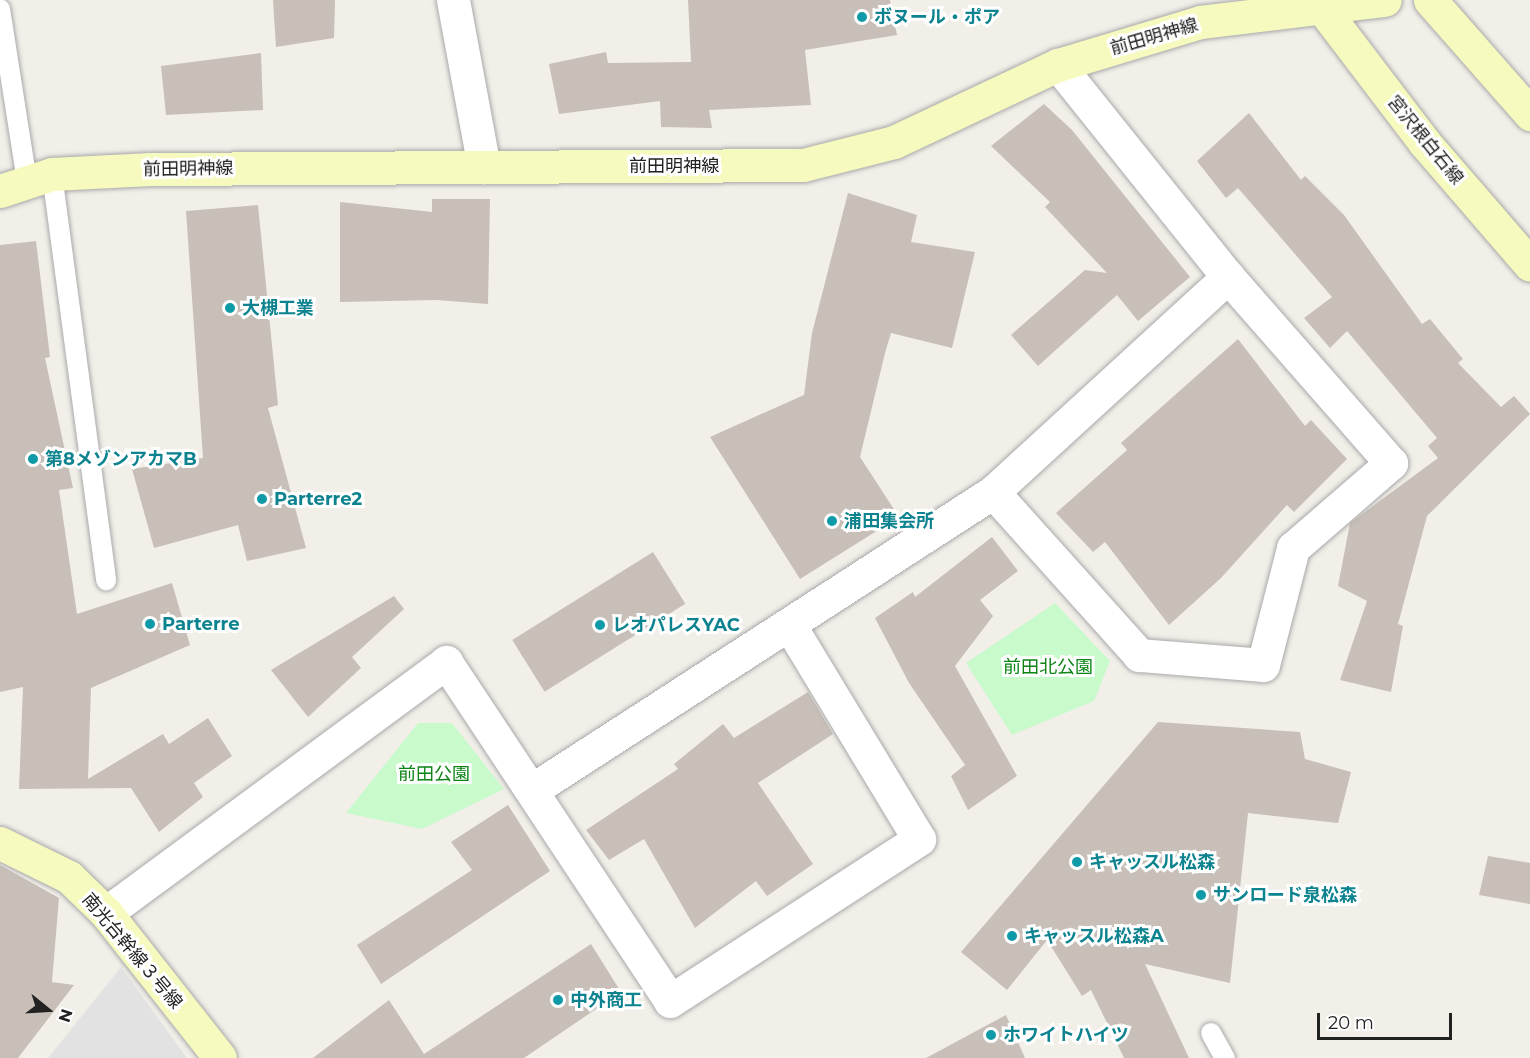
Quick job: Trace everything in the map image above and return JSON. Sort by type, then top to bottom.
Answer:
[{"type":"street","points":[[453,0],[484,167]]},
{"type":"street","name":"前田明神線","points":[[26,182],[151,169],[803,165],[894,142],[1058,65],[1200,22],[1324,3],[1385,0]]},
{"type":"street","points":[[1430,0],[1530,114]]},
{"type":"street","name":"宮沢根白石線","points":[[1324,3],[1425,142],[1530,266]]},
{"type":"street","points":[[993,492],[1140,655],[1263,665],[1293,548],[1391,463],[1228,277],[1058,65]]},
{"type":"street","points":[[532,790],[790,626],[993,492],[1228,277]]},
{"type":"street","points":[[106,913],[446,662],[670,1001],[919,839],[790,626]]},
{"type":"street","name":"南光台幹線３号線","points":[[0,843],[69,877],[106,913],[220,1058]]},
{"type":"lane","points":[[0,9],[26,182],[106,580]]},
{"type":"lane","points":[[1211,1033],[1225,1058]]},
{"type":"green space","name":"前田北公園","points":[[1055,603],[1110,661],[1094,701],[1012,735],[966,663]]},
{"type":"green space","name":"前田公園","points":[[418,723],[452,723],[504,789],[422,829],[346,813]]},
{"type":"shaded area","points":[[121,967],[187,1058],[48,1058]]},
{"type":"building","points":[[273,0],[335,0],[334,38],[276,47]]},
{"type":"building","points":[[688,0],[890,0],[897,35],[805,50],[811,105],[709,110],[712,128],[661,127],[660,101],[559,114],[549,64],[606,52],[608,63],[691,62]]},
{"type":"building","points":[[261,53],[263,110],[166,115],[161,66]]},
{"type":"building","points":[[1044,104],[1072,130],[1190,277],[1138,321],[1117,295],[1038,366],[1011,335],[1085,270],[1107,273],[1045,207],[1050,202],[991,146]]},
{"type":"building","points":[[1249,113],[1301,180],[1305,176],[1344,215],[1422,324],[1430,319],[1463,359],[1458,363],[1501,407],[1514,396],[1530,414],[1427,516],[1398,624],[1403,626],[1391,692],[1340,680],[1367,601],[1338,586],[1350,523],[1438,458],[1428,446],[1437,438],[1347,331],[1330,348],[1304,318],[1332,297],[1238,188],[1226,198],[1197,161]]},
{"type":"building","points":[[848,193],[917,215],[911,242],[975,252],[952,348],[891,333],[885,353],[860,457],[899,517],[800,579],[710,437],[804,395],[812,333]]},
{"type":"building","points":[[432,199],[490,199],[488,304],[436,300],[340,302],[340,202],[432,212]]},
{"type":"building","points":[[258,205],[278,405],[268,408],[306,548],[247,561],[238,525],[154,548],[132,469],[203,458],[186,211]]},
{"type":"building","points":[[36,241],[50,357],[45,358],[73,488],[59,490],[77,614],[172,583],[190,645],[91,688],[88,779],[163,734],[169,744],[208,718],[232,756],[194,783],[203,797],[159,832],[131,788],[19,789],[23,687],[0,692],[0,245]]},
{"type":"building","points":[[1238,339],[1305,426],[1311,420],[1347,459],[1294,512],[1287,505],[1221,578],[1169,625],[1105,542],[1093,552],[1056,513],[1127,450],[1121,443]]},
{"type":"building","points":[[992,537],[1018,571],[980,600],[993,616],[955,666],[1017,776],[968,810],[951,776],[965,765],[909,683],[875,618],[913,592],[915,597]]},
{"type":"building","name":"レオパレスYAC","points":[[653,552],[685,604],[545,692],[512,640]]},
{"type":"building","points":[[394,596],[404,609],[352,657],[361,668],[308,717],[271,670]]},
{"type":"building","points":[[808,692],[833,734],[758,783],[813,864],[767,896],[756,881],[695,928],[644,839],[609,860],[586,830],[678,769],[674,764],[723,724],[734,738]]},
{"type":"building","points":[[1158,722],[1300,732],[1305,759],[1351,772],[1338,823],[1248,813],[1230,983],[1145,964],[1189,1058],[1124,1058],[1091,990],[1082,996],[1047,940],[1007,990],[961,952]]},
{"type":"building","points":[[508,805],[550,871],[381,984],[357,945],[472,870],[451,842]]},
{"type":"building","points":[[1488,856],[1530,863],[1530,904],[1479,895]]},
{"type":"building","points":[[0,865],[59,898],[52,982],[74,985],[18,1058],[0,1058]]},
{"type":"building","points":[[591,944],[621,992],[524,1058],[313,1058],[389,1000],[424,1054]]},
{"type":"building","name":"ホワイトハイツ","points":[[1006,1015],[1025,1058],[926,1058]]},
{"type":"place","name":"ボヌール・ポア","points":[[862,17]]},
{"type":"place","name":"大槻工業","points":[[230,308]]},
{"type":"place","name":"第8メゾンアカマB","points":[[33,459]]},
{"type":"place","name":"Parterre2","points":[[262,499]]},
{"type":"place","name":"浦田集会所","points":[[832,521]]},
{"type":"place","name":"Parterre","points":[[150,624]]},
{"type":"place","name":"レオパレスYAC","points":[[600,625]]},
{"type":"place","name":"キャッスル松森","points":[[1077,862]]},
{"type":"place","name":"サンロード泉松森","points":[[1201,895]]},
{"type":"place","name":"キャッスル松森A","points":[[1012,936]]},
{"type":"place","name":"中外商工","points":[[558,1000]]},
{"type":"place","name":"ホワイトハイツ","points":[[991,1035]]}]
